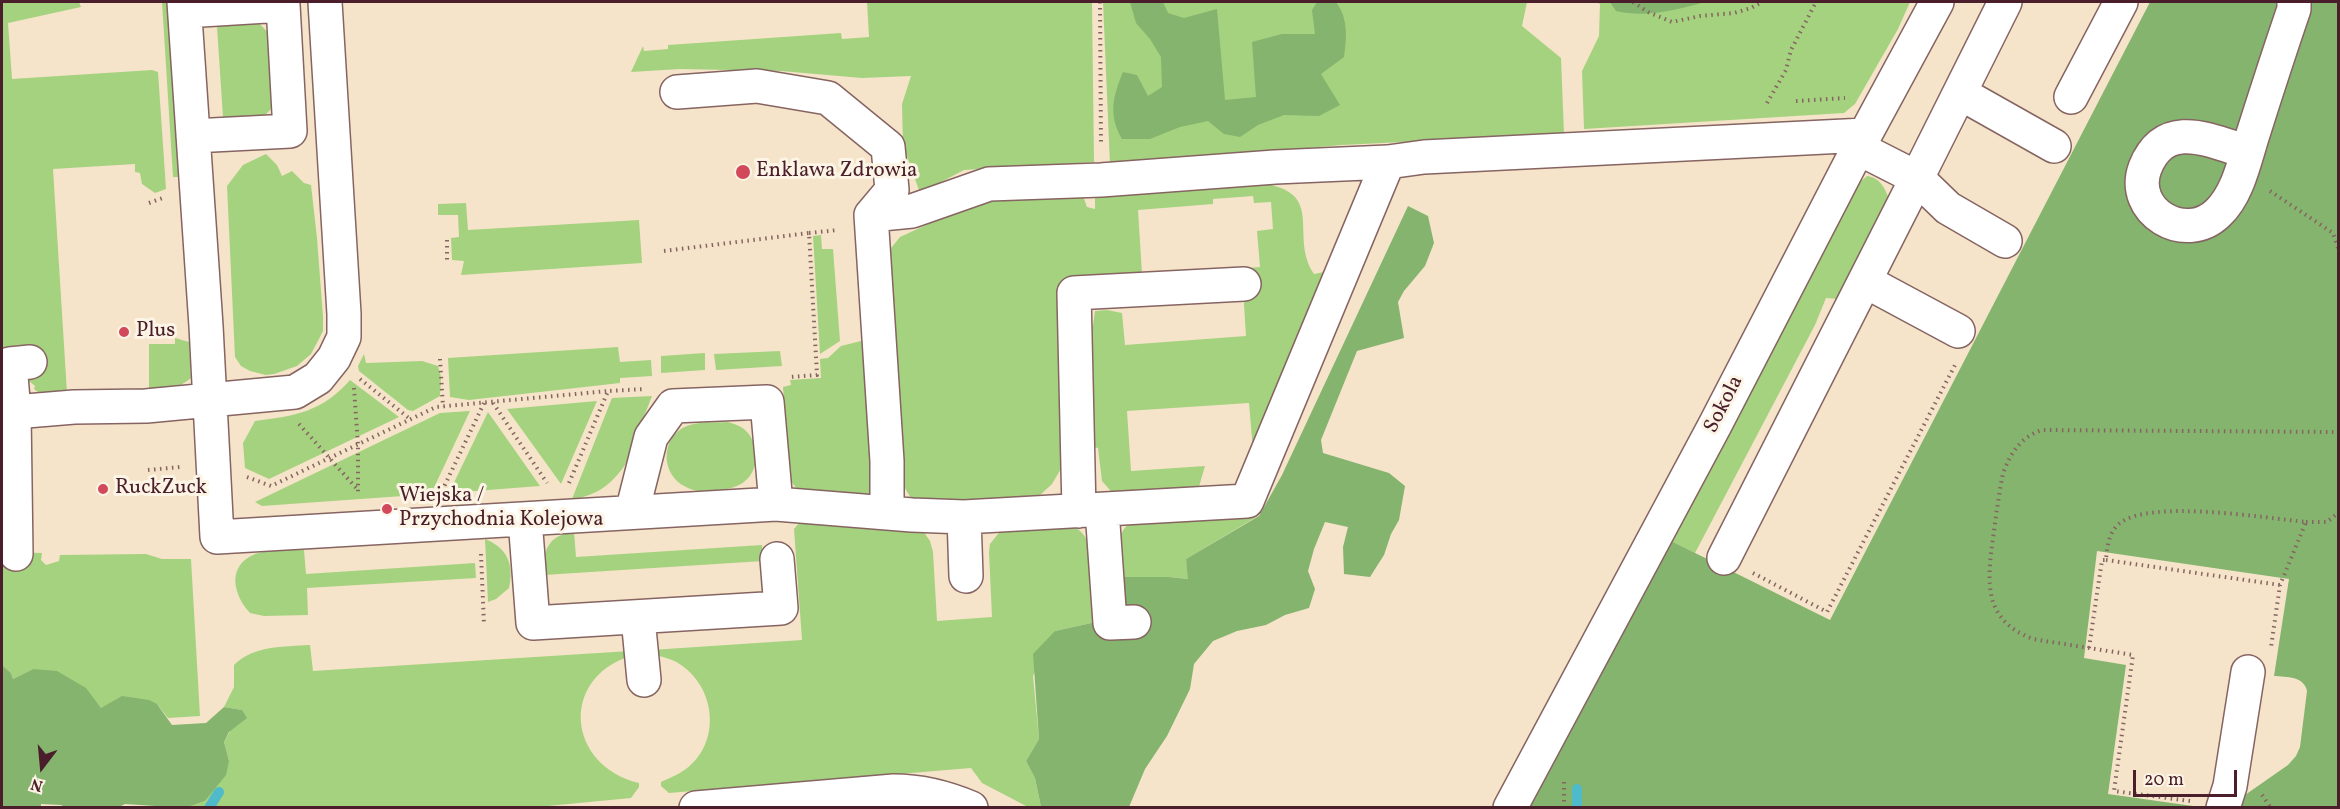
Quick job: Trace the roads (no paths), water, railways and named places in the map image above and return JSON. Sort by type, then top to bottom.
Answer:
[{"type":"street","points":[[14,412],[74,407],[146,406],[295,392],[318,378],[334,358],[344,337],[344,314],[325,2]]},
{"type":"street","name":"Sokola","points":[[1510,807],[1715,425],[1861,141],[1937,2]]},
{"type":"street","points":[[1724,558],[2005,2]]},
{"type":"street","points":[[2071,97],[2121,2]]},
{"type":"street","points":[[2243,165],[2294,9],[2294,2]]},
{"type":"street","points":[[193,136],[290,131],[284,4],[184,6],[217,537],[776,504],[964,517],[1247,501],[1388,162]]},
{"type":"street","points":[[677,92],[757,86],[828,98],[888,147],[892,190],[872,215],[887,461],[887,512]]},
{"type":"street","points":[[1960,93],[2054,146]]},
{"type":"street","points":[[872,215],[912,211],[989,184],[1101,180],[1275,167],[1388,162],[1428,157],[1861,141],[1917,178],[1948,208],[2005,241]]},
{"type":"street","points":[[1865,281],[1958,345]]},
{"type":"street","points":[[1134,622],[1110,623],[1090,510],[1074,293],[1244,284]]},
{"type":"street","points":[[16,554],[14,412],[10,364],[30,362]]},
{"type":"street","points":[[632,512],[651,437],[673,406],[710,403],[767,402],[776,504]]},
{"type":"street","points":[[964,517],[966,576]]},
{"type":"street","points":[[525,519],[533,623],[781,608],[777,559]]},
{"type":"street","points":[[638,618],[644,680]]},
{"type":"street","points":[[2223,806],[2230,786],[2248,672]]},
{"type":"street","points":[[696,807],[894,791],[915,791],[942,796],[971,807]]},
{"type":"waterway","points":[[1577,789],[1577,808]]},
{"type":"waterway","points":[[209,808],[219,792]]},
{"type":"place","name":"Enklawa Zdrowia","points":[[743,172]]},
{"type":"place","name":"Plus","points":[[124,332]]},
{"type":"place","name":"RuckZuck","points":[[103,489]]},
{"type":"place","name":"Wiejska / Przychodnia Kolejowa","points":[[387,509]]}]
